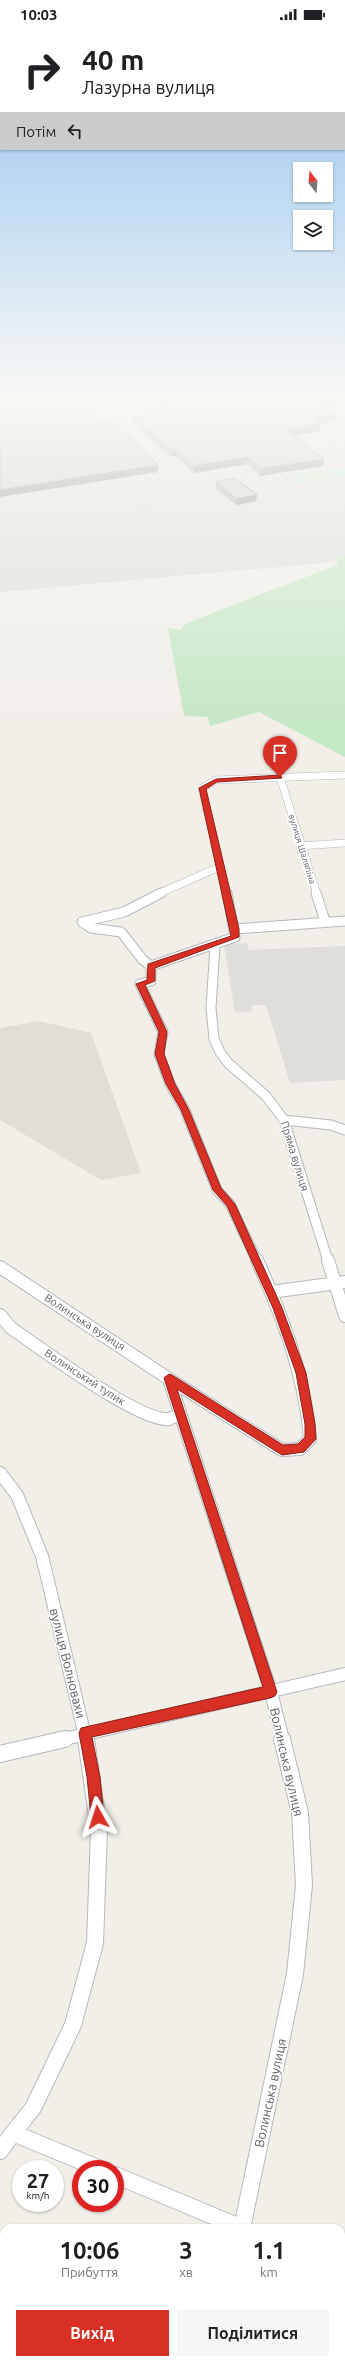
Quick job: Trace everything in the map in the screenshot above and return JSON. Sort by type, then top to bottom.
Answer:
[{"type":"street","points":[[219,867],[124,912],[82,922],[91,928],[122,932],[143,960],[151,966],[235,937],[235,929],[219,867],[202,788],[216,780],[345,775]]},
{"type":"street","name":"вулиця Шаляпіна","points":[[280,777],[300,846],[325,922]]},
{"type":"street","points":[[300,846],[345,843]]},
{"type":"street","points":[[235,929],[345,921]]},
{"type":"street","name":"Пряма вулиця","points":[[215,945],[211,1025],[214,1043],[226,1062],[272,1101],[284,1120],[333,1283],[345,1316]]},
{"type":"street","name":"Волинська вулиця","points":[[0,1267],[282,1450],[300,1449],[310,1439],[310,1424],[301,1373],[271,1292],[230,1204],[217,1190],[185,1110],[159,1054],[163,1032],[140,984],[151,981],[151,966]]},
{"type":"street","points":[[284,1120],[331,1125],[345,1130]]},
{"type":"street","points":[[271,1292],[345,1282]]},
{"type":"street","name":"Волинський тупик","points":[[0,1315],[11,1328],[111,1395],[144,1413],[168,1419],[180,1414]]},
{"type":"street","name":"Волинська вулиця","points":[[169,1378],[270,1692],[300,1813],[304,1885],[295,1974],[243,2224]]},
{"type":"street","name":"вулиця Волновахи","points":[[0,1472],[17,1495],[42,1556],[85,1733],[93,1777],[99,1830],[95,1943],[73,2025],[33,2108],[0,2151]]},
{"type":"street","points":[[0,1754],[85,1733],[345,1674]]},
{"type":"street","points":[[13,2133],[78,2160]]},
{"type":"street","points":[[124,2179],[232,2224]]},
{"type":"shaded area","points":[[0,506],[345,506],[345,561],[0,592]]},
{"type":"shaded area","points":[[247,943],[249,950],[345,946],[345,1080],[290,1083],[266,1005],[252,1005],[253,1011],[235,1013],[224,944]]},
{"type":"shaded area","points":[[39,1021],[91,1033],[141,1173],[101,1180],[0,1120],[0,1028]]},
{"type":"green space","points":[[345,555],[345,757],[259,712],[210,726],[208,717],[184,716],[168,628],[180,630],[187,623],[337,565],[338,557]]},
{"type":"route","points":[[98,1817],[85,1733],[270,1692],[169,1378],[282,1450],[300,1449],[310,1439],[310,1424],[301,1373],[271,1292],[230,1204],[217,1190],[185,1110],[170,1084],[159,1054],[163,1032],[140,984],[151,981],[151,966],[235,937],[235,929],[219,867],[202,788],[216,780],[280,777]]}]
